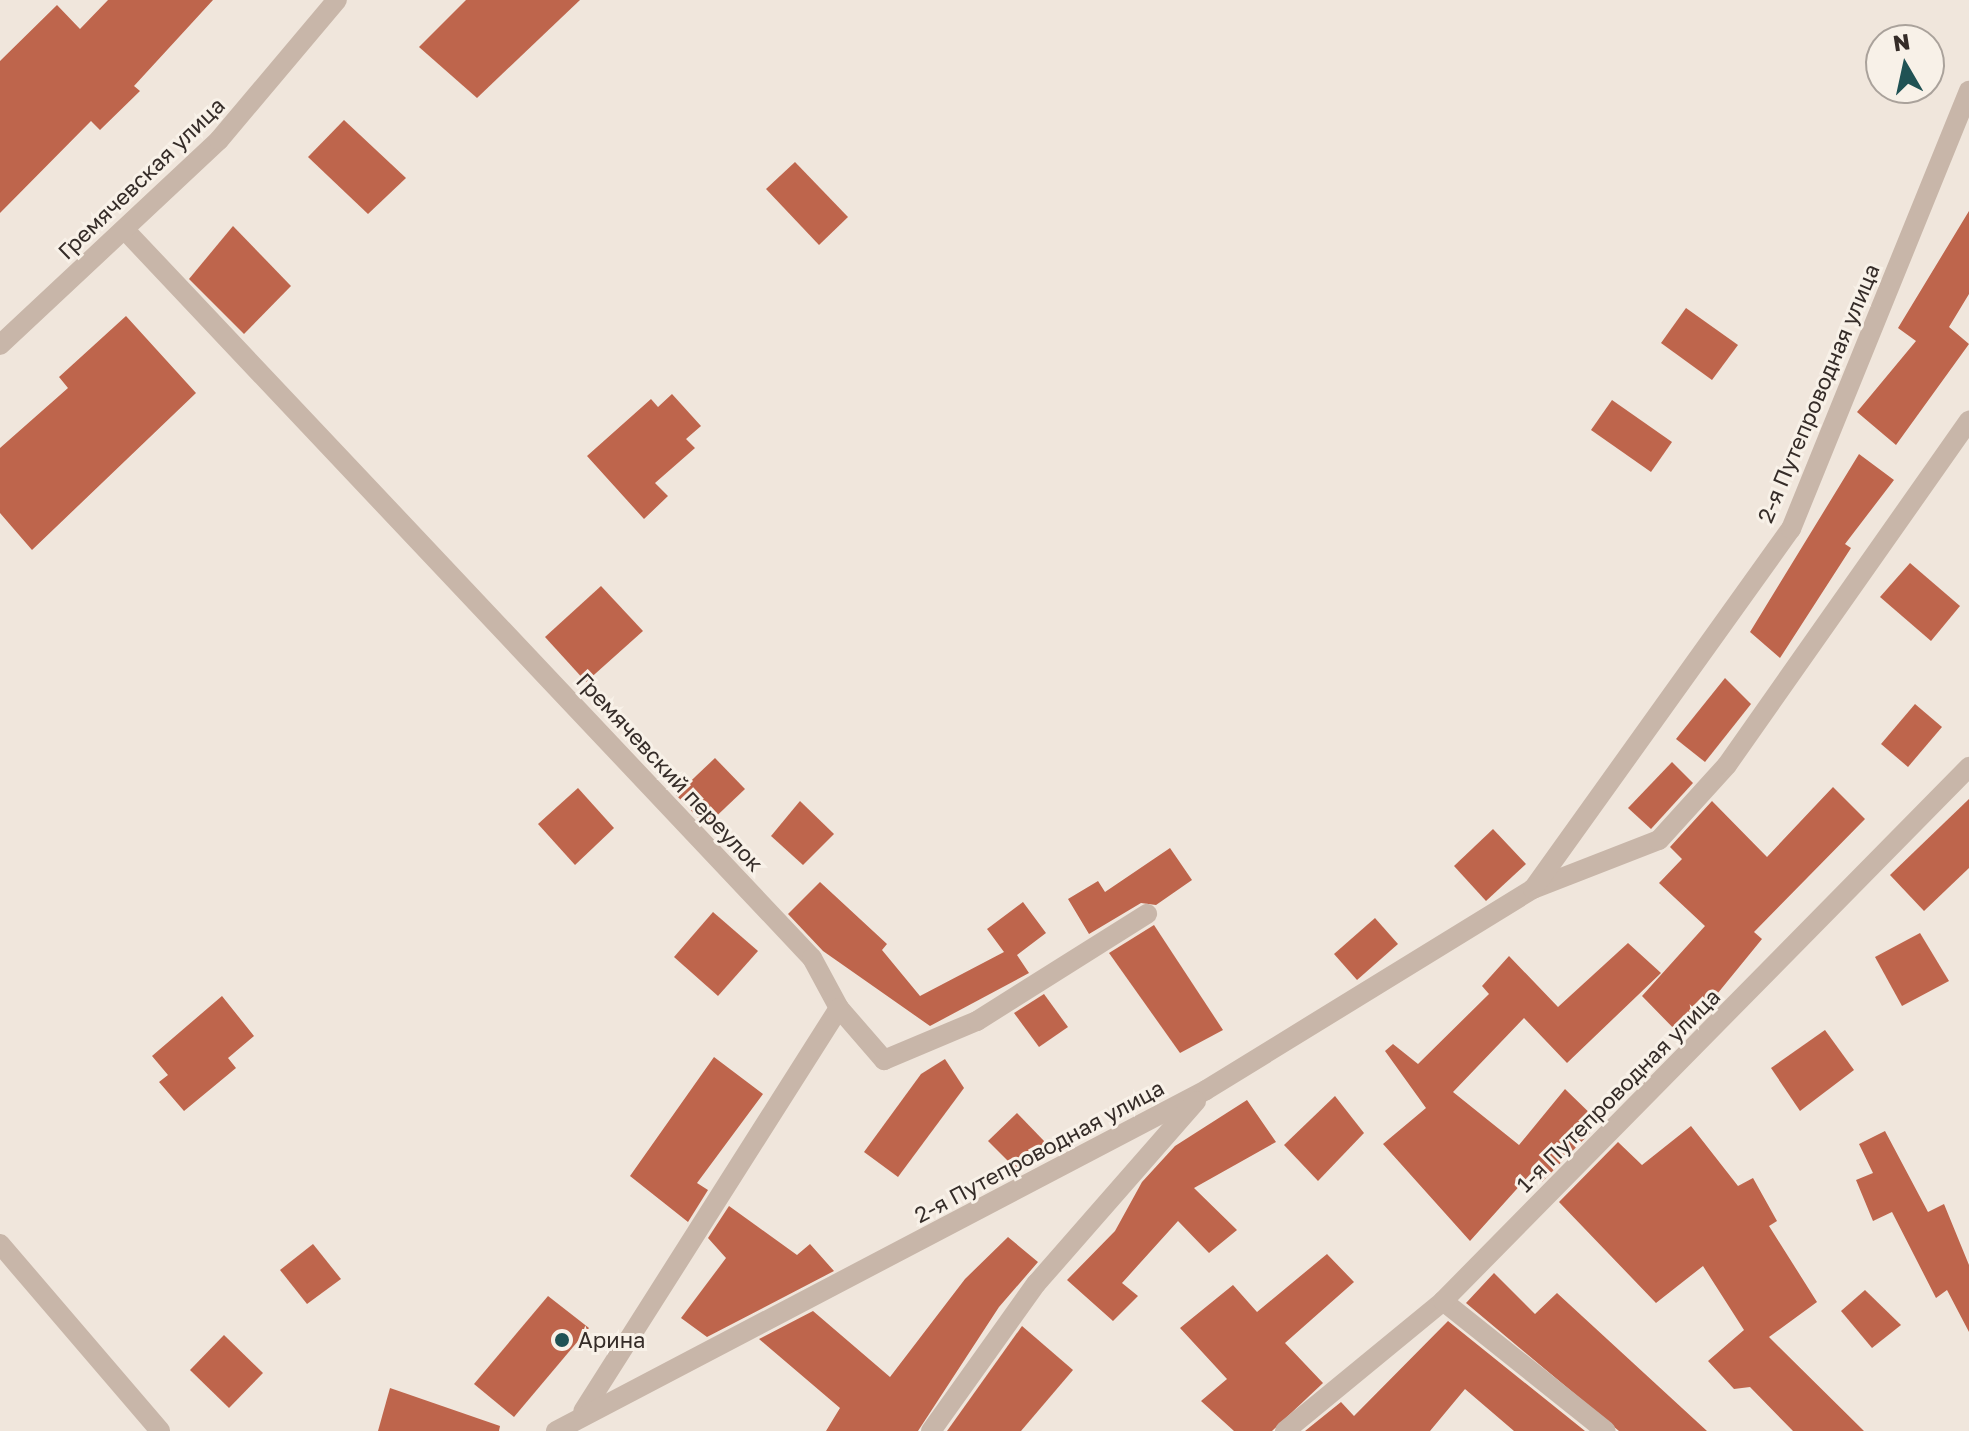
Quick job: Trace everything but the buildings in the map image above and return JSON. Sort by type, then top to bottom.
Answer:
[{"type":"street","name":"Гремячевская улица","points":[[0,345],[219,140],[337,0]]},
{"type":"street","name":"2-я Путепроводная улица","points":[[1533,889],[1791,529],[1969,91]]},
{"type":"street","name":"Гремячевский переулок","points":[[125,230],[812,958],[839,1008],[884,1060],[977,1021],[1147,914]]},
{"type":"street","name":"2-я Путепроводная улица","points":[[556,1431],[583,1411],[657,1382],[1206,1090],[1533,889],[1659,840],[1727,765],[1969,421]]},
{"type":"street","name":"1-я Путепроводная улица","points":[[1285,1431],[1443,1301],[1969,767]]},
{"type":"street","points":[[583,1411],[839,1008]]},
{"type":"street","points":[[931,1431],[1036,1284],[1206,1090]]},
{"type":"street","points":[[0,1244],[160,1431]]},
{"type":"street","points":[[1443,1301],[1606,1431]]},
{"type":"place","name":"Арина","points":[[562,1340]]}]
